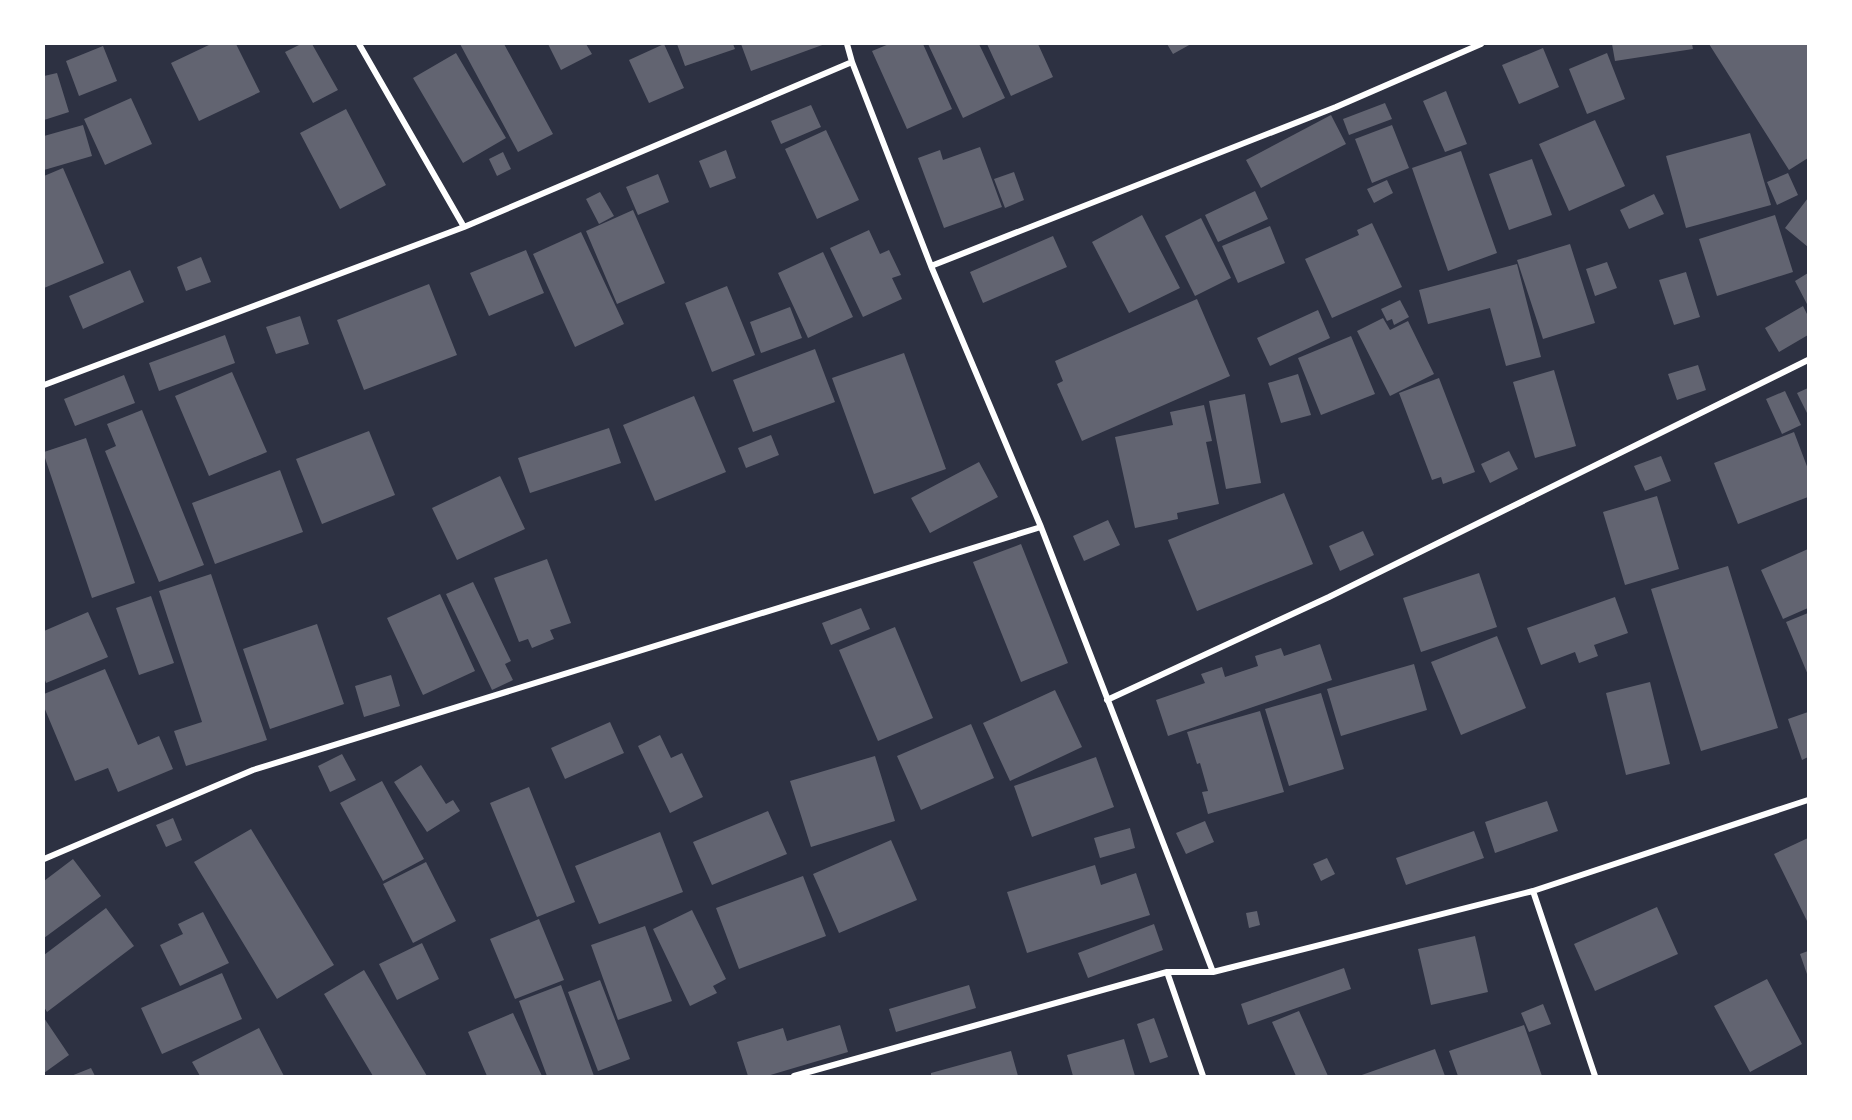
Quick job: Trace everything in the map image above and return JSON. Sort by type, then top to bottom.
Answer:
[{"type":"street","points":[[358,44],[464,228]]},
{"type":"street","points":[[847,44],[931,266],[1041,527],[1213,972]]},
{"type":"street","points":[[931,266],[1336,106],[1481,44]]},
{"type":"street","points":[[44,385],[464,228],[852,62]]},
{"type":"street","points":[[1107,700],[1329,597],[1809,360]]},
{"type":"street","points":[[44,859],[253,770],[1041,527]]},
{"type":"street","points":[[794,1077],[1167,972],[1213,972],[1533,891],[1809,800]]},
{"type":"street","points":[[1533,891],[1595,1077]]},
{"type":"street","points":[[1167,972],[1203,1077]]},
{"type":"building","points":[[211,44],[236,44],[260,92],[199,121],[171,63]]},
{"type":"building","points":[[301,44],[312,44],[338,90],[313,103],[285,52]]},
{"type":"building","points":[[460,44],[504,44],[553,134],[518,152]]},
{"type":"building","points":[[548,44],[586,44],[592,54],[561,70]]},
{"type":"building","points":[[664,44],[684,88],[649,103],[629,60]]},
{"type":"building","points":[[677,44],[733,44],[735,49],[685,66]]},
{"type":"building","points":[[741,44],[825,44],[751,71]]},
{"type":"building","points":[[889,44],[923,44],[952,109],[907,129],[872,51]]},
{"type":"building","points":[[928,44],[979,44],[1005,98],[963,118]]},
{"type":"building","points":[[987,44],[1038,44],[1053,77],[1011,96]]},
{"type":"building","points":[[1167,44],[1191,44],[1173,54]]},
{"type":"building","points":[[1612,44],[1692,44],[1693,49],[1615,61]]},
{"type":"building","points":[[1709,44],[1808,44],[1808,158],[1789,170]]},
{"type":"building","points":[[103,46],[117,81],[79,96],[66,61]]},
{"type":"building","points":[[1543,48],[1559,87],[1519,104],[1502,65]]},
{"type":"building","points":[[456,53],[506,138],[463,163],[413,78]]},
{"type":"building","points":[[1607,53],[1625,99],[1587,114],[1569,69]]},
{"type":"building","points":[[57,73],[69,112],[44,120],[44,76]]},
{"type":"building","points":[[1446,91],[1467,144],[1445,152],[1423,101]]},
{"type":"building","points":[[131,98],[152,144],[105,165],[84,119]]},
{"type":"building","points":[[1385,103],[1392,119],[1349,135],[1343,119]]},
{"type":"building","points":[[811,105],[821,127],[781,144],[771,121]]},
{"type":"building","points":[[346,109],[386,185],[340,209],[300,133]]},
{"type":"building","points":[[1331,115],[1346,144],[1261,188],[1246,160]]},
{"type":"building","points":[[1595,120],[1625,186],[1569,211],[1539,144]]},
{"type":"building","points":[[83,125],[92,156],[44,170],[44,136]]},
{"type":"building","points":[[1392,125],[1409,168],[1372,183],[1355,139]]},
{"type":"building","points":[[826,130],[859,200],[817,219],[785,149]]},
{"type":"building","points":[[1750,133],[1771,205],[1686,228],[1666,156]]},
{"type":"building","points":[[980,147],[1002,207],[944,228],[918,158],[940,150],[943,160]]},
{"type":"building","points":[[726,150],[736,178],[710,188],[699,161]]},
{"type":"building","points":[[1461,151],[1497,253],[1448,271],[1412,168]]},
{"type":"building","points":[[503,152],[511,169],[497,176],[489,159]]},
{"type":"building","points":[[1532,159],[1552,215],[1509,230],[1489,174]]},
{"type":"building","points":[[63,168],[104,263],[44,288],[44,176]]},
{"type":"building","points":[[1014,172],[1024,200],[1005,208],[994,179]]},
{"type":"building","points":[[1788,173],[1798,195],[1777,205],[1767,182]]},
{"type":"building","points":[[658,174],[669,202],[638,215],[626,187]]},
{"type":"building","points":[[1387,180],[1393,193],[1374,203],[1367,189]]},
{"type":"building","points":[[1255,191],[1268,219],[1218,242],[1205,215]]},
{"type":"building","points":[[600,192],[614,216],[599,224],[586,199]]},
{"type":"building","points":[[1654,194],[1664,214],[1629,229],[1620,210]]},
{"type":"building","points":[[1808,198],[1808,247],[1785,228]]},
{"type":"building","points":[[633,210],[665,283],[617,304],[586,231]]},
{"type":"building","points":[[1142,215],[1180,288],[1129,313],[1092,242]]},
{"type":"building","points":[[1775,215],[1793,272],[1717,296],[1699,239]]},
{"type":"building","points":[[1201,218],[1231,278],[1195,296],[1165,236]]},
{"type":"building","points":[[1372,223],[1402,287],[1332,318],[1305,259],[1359,235],[1357,230]]},
{"type":"building","points":[[1270,226],[1285,263],[1238,283],[1222,246]]},
{"type":"building","points":[[869,230],[880,254],[889,250],[901,275],[892,278],[902,299],[863,317],[830,248]]},
{"type":"building","points":[[581,232],[624,324],[575,347],[533,254]]},
{"type":"building","points":[[1053,236],[1067,267],[983,303],[970,272]]},
{"type":"building","points":[[1570,244],[1595,323],[1543,339],[1517,260]]},
{"type":"building","points":[[526,250],[544,293],[489,316],[470,273]]},
{"type":"building","points":[[823,252],[853,317],[808,338],[778,273]]},
{"type":"building","points":[[201,257],[211,282],[186,291],[177,267]]},
{"type":"building","points":[[1607,262],[1617,288],[1595,296],[1586,269]]},
{"type":"building","points":[[1517,264],[1541,357],[1506,366],[1490,308],[1428,324],[1419,290]]},
{"type":"building","points":[[130,270],[144,302],[83,329],[69,296]]},
{"type":"building","points":[[1686,272],[1700,317],[1674,325],[1659,280]]},
{"type":"building","points":[[1808,273],[1808,306],[1795,281]]},
{"type":"building","points":[[429,284],[457,355],[364,390],[337,320]]},
{"type":"building","points":[[727,286],[755,355],[712,372],[685,303]]},
{"type":"building","points":[[1197,299],[1230,376],[1082,441],[1057,384],[1063,381],[1055,361]]},
{"type":"building","points":[[1400,300],[1409,317],[1394,325],[1392,319],[1387,321],[1381,309]]},
{"type":"building","points":[[1803,306],[1808,316],[1808,335],[1779,352],[1765,328]]},
{"type":"building","points":[[790,307],[802,338],[761,353],[750,322]]},
{"type":"building","points":[[1318,310],[1330,338],[1270,366],[1257,338]]},
{"type":"building","points":[[300,316],[309,344],[276,354],[266,327]]},
{"type":"building","points":[[1383,318],[1390,330],[1408,321],[1434,374],[1390,396],[1357,331]]},
{"type":"building","points":[[225,335],[235,363],[159,391],[149,363]]},
{"type":"building","points":[[1351,336],[1375,394],[1321,415],[1298,358]]},
{"type":"building","points":[[815,349],[835,402],[753,432],[733,380]]},
{"type":"building","points":[[904,353],[946,469],[874,494],[832,378]]},
{"type":"building","points":[[1698,365],[1706,390],[1677,400],[1668,374]]},
{"type":"building","points":[[1554,370],[1576,446],[1535,458],[1513,382]]},
{"type":"building","points":[[232,372],[267,452],[209,476],[175,396]]},
{"type":"building","points":[[1298,374],[1311,415],[1281,423],[1268,383]]},
{"type":"building","points":[[124,375],[135,403],[75,426],[64,399]]},
{"type":"building","points":[[1439,378],[1475,472],[1443,484],[1441,477],[1432,480],[1399,393]]},
{"type":"building","points":[[1808,388],[1808,415],[1797,393]]},
{"type":"building","points":[[1785,391],[1801,425],[1782,434],[1766,399]]},
{"type":"building","points":[[1245,394],[1261,483],[1226,489],[1209,401]]},
{"type":"building","points":[[694,396],[726,472],[655,501],[623,425]]},
{"type":"building","points":[[1204,405],[1212,441],[1206,442],[1219,504],[1177,513],[1178,519],[1135,528],[1115,437],[1173,425],[1170,412]]},
{"type":"building","points":[[142,410],[204,565],[159,582],[105,451],[116,446],[107,424]]},
{"type":"building","points":[[609,428],[621,463],[530,493],[518,458]]},
{"type":"building","points":[[369,431],[395,495],[322,524],[296,459]]},
{"type":"building","points":[[1794,432],[1808,469],[1808,497],[1738,524],[1714,463]]},
{"type":"building","points":[[771,435],[779,455],[746,468],[738,448]]},
{"type":"building","points":[[86,438],[135,583],[92,598],[44,455],[44,452]]},
{"type":"building","points":[[1509,451],[1518,469],[1490,483],[1481,464]]},
{"type":"building","points":[[1661,456],[1671,481],[1645,491],[1634,466]]},
{"type":"building","points":[[979,462],[998,497],[930,533],[911,498]]},
{"type":"building","points":[[280,470],[303,532],[215,564],[192,503]]},
{"type":"building","points":[[500,476],[525,529],[457,560],[432,508]]},
{"type":"building","points":[[1284,493],[1313,564],[1197,611],[1168,540]]},
{"type":"building","points":[[1657,496],[1679,569],[1625,585],[1603,512]]},
{"type":"building","points":[[1108,520],[1120,545],[1084,561],[1073,536]]},
{"type":"building","points":[[1363,531],[1374,555],[1340,571],[1329,546]]},
{"type":"building","points":[[1021,544],[1068,663],[1021,682],[973,562]]},
{"type":"building","points":[[1808,549],[1808,608],[1783,619],[1761,570]]},
{"type":"building","points":[[547,559],[571,623],[550,630],[554,639],[532,648],[528,639],[519,642],[494,578]]},
{"type":"building","points":[[1728,566],[1778,728],[1701,751],[1651,589]]},
{"type":"building","points":[[1479,573],[1497,627],[1421,652],[1403,598]]},
{"type":"building","points":[[211,574],[267,740],[186,766],[174,731],[202,722],[159,591]]},
{"type":"building","points":[[473,582],[511,661],[505,664],[513,680],[492,690],[446,594]]},
{"type":"building","points":[[440,594],[475,671],[423,695],[387,618]]},
{"type":"building","points":[[151,596],[174,663],[139,675],[116,608]]},
{"type":"building","points":[[1615,597],[1628,633],[1594,645],[1598,656],[1579,663],[1575,652],[1541,665],[1527,628]]},
{"type":"building","points":[[861,608],[870,629],[831,645],[822,623]]},
{"type":"building","points":[[88,612],[108,657],[46,683],[44,631]]},
{"type":"building","points":[[1808,613],[1808,675],[1786,622]]},
{"type":"building","points":[[317,624],[344,704],[270,729],[243,649]]},
{"type":"building","points":[[895,627],[933,718],[878,741],[839,650]]},
{"type":"building","points":[[1497,636],[1526,708],[1461,735],[1431,662]]},
{"type":"building","points":[[1320,644],[1332,680],[1168,736],[1156,700],[1205,683],[1201,674],[1222,667],[1225,677],[1258,666],[1255,656],[1281,648],[1284,656]]},
{"type":"building","points":[[1414,664],[1427,710],[1341,736],[1327,689]]},
{"type":"building","points":[[105,669],[138,745],[159,736],[173,769],[118,792],[108,768],[75,781],[44,707],[44,694]]},
{"type":"building","points":[[391,675],[400,706],[364,717],[355,686]]},
{"type":"building","points":[[1650,682],[1670,764],[1626,775],[1606,693]]},
{"type":"building","points":[[1055,690],[1082,747],[1010,781],[983,723]]},
{"type":"building","points":[[1321,693],[1344,769],[1289,786],[1265,709]]},
{"type":"building","points":[[1260,711],[1284,792],[1208,814],[1202,792],[1208,791],[1200,763],[1197,764],[1187,732]]},
{"type":"building","points":[[1808,712],[1808,757],[1802,760],[1788,719]]},
{"type":"building","points":[[610,722],[624,753],[565,779],[551,748]]},
{"type":"building","points":[[971,724],[994,778],[921,810],[897,756]]},
{"type":"building","points":[[660,735],[671,758],[682,753],[703,797],[670,813],[638,746]]},
{"type":"building","points":[[342,754],[356,780],[330,792],[318,766]]},
{"type":"building","points":[[875,756],[895,821],[811,847],[790,781]]},
{"type":"building","points":[[1096,757],[1114,807],[1032,837],[1014,786]]},
{"type":"building","points":[[421,765],[446,804],[453,800],[460,811],[427,832],[394,782]]},
{"type":"building","points":[[382,781],[424,859],[383,881],[340,803]]},
{"type":"building","points":[[529,787],[575,902],[537,917],[490,803]]},
{"type":"building","points":[[1547,801],[1558,831],[1495,853],[1485,822]]},
{"type":"building","points":[[768,811],[787,854],[712,885],[693,842]]},
{"type":"building","points":[[173,818],[182,840],[166,847],[156,825]]},
{"type":"building","points":[[1205,821],[1214,842],[1186,854],[1176,833]]},
{"type":"building","points":[[1130,828],[1135,848],[1100,858],[1094,838]]},
{"type":"building","points":[[251,829],[334,965],[277,999],[194,862]]},
{"type":"building","points":[[1474,831],[1484,858],[1406,885],[1396,858]]},
{"type":"building","points":[[660,832],[683,892],[599,924],[575,866]]},
{"type":"building","points":[[1808,838],[1808,923],[1774,854]]},
{"type":"building","points":[[891,840],[917,900],[839,933],[813,874]]},
{"type":"building","points":[[1327,858],[1335,874],[1321,881],[1313,864]]},
{"type":"building","points":[[73,859],[101,896],[44,938],[44,881]]},
{"type":"building","points":[[426,862],[456,921],[413,943],[383,884]]},
{"type":"building","points":[[1095,865],[1101,885],[1136,873],[1150,915],[1027,953],[1007,892]]},
{"type":"building","points":[[803,876],[826,936],[739,969],[716,908]]},
{"type":"building","points":[[1657,907],[1678,954],[1595,991],[1574,944]]},
{"type":"building","points":[[106,908],[134,946],[47,1012],[44,1007],[44,955]]},
{"type":"building","points":[[692,910],[726,979],[713,986],[717,993],[690,1006],[653,929]]},
{"type":"building","points":[[1257,911],[1260,925],[1249,928],[1246,913]]},
{"type":"building","points":[[203,912],[229,963],[180,986],[160,945],[183,934],[178,924]]},
{"type":"building","points":[[539,919],[564,980],[515,999],[490,939]]},
{"type":"building","points":[[1154,924],[1163,950],[1088,978],[1078,953]]},
{"type":"building","points":[[645,926],[672,1001],[618,1020],[591,945]]},
{"type":"building","points":[[1475,936],[1488,992],[1431,1005],[1418,949]]},
{"type":"building","points":[[422,943],[439,979],[397,1000],[379,964]]},
{"type":"building","points":[[1808,951],[1808,977],[1800,954]]},
{"type":"building","points":[[1344,968],[1351,989],[1248,1025],[1241,1004]]},
{"type":"building","points":[[364,970],[427,1076],[373,1076],[324,994]]},
{"type":"building","points":[[222,973],[242,1019],[162,1054],[141,1008]]},
{"type":"building","points":[[1767,979],[1802,1044],[1750,1072],[1714,1006]]},
{"type":"building","points":[[600,980],[630,1059],[598,1071],[568,992]]},
{"type":"building","points":[[561,985],[594,1076],[547,1076],[519,1001]]},
{"type":"building","points":[[969,985],[976,1008],[896,1032],[889,1009]]},
{"type":"building","points":[[1543,1004],[1551,1024],[1529,1032],[1521,1013]]},
{"type":"building","points":[[1299,1011],[1328,1076],[1296,1076],[1272,1022]]},
{"type":"building","points":[[513,1013],[542,1076],[487,1076],[468,1032]]},
{"type":"building","points":[[44,1018],[69,1055],[44,1073]]},
{"type":"building","points":[[1154,1018],[1168,1057],[1150,1063],[1137,1024]]},
{"type":"building","points":[[840,1025],[848,1052],[767,1076],[748,1076],[737,1042],[783,1028],[787,1041]]},
{"type":"building","points":[[1524,1025],[1542,1076],[1458,1076],[1449,1051]]},
{"type":"building","points":[[259,1028],[284,1076],[200,1076],[192,1062]]},
{"type":"building","points":[[1124,1039],[1135,1076],[1073,1076],[1067,1055]]},
{"type":"building","points":[[1435,1049],[1445,1076],[1359,1076]]},
{"type":"building","points":[[1011,1051],[1018,1076],[931,1076],[931,1073]]},
{"type":"building","points":[[91,1068],[95,1076],[71,1076]]}]
